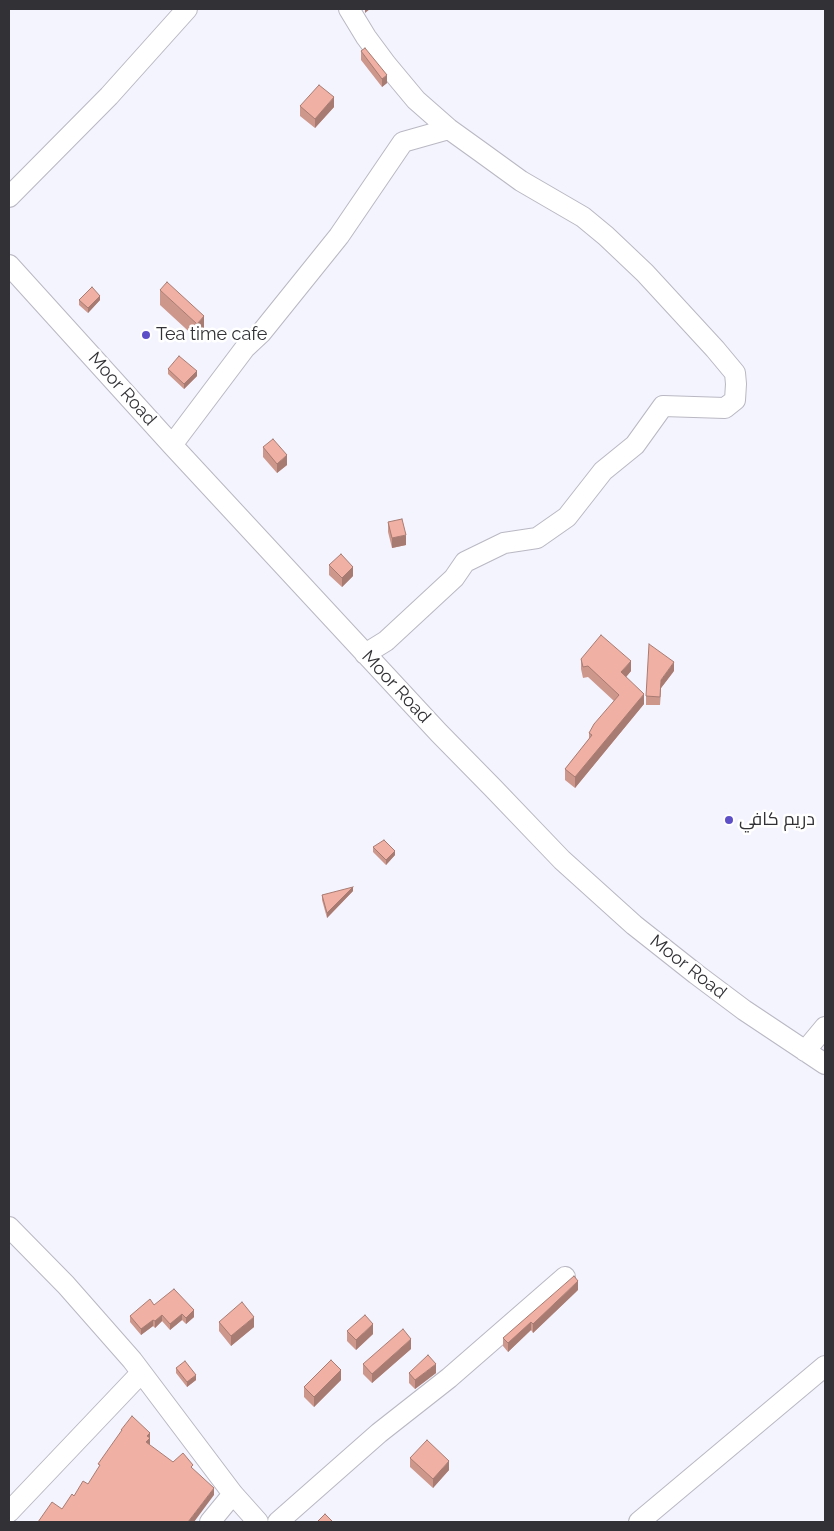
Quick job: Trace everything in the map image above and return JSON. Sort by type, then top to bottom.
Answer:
[{"type":"street","points":[[9,197],[109,96],[187,9]]},
{"type":"street","points":[[349,9],[366,37],[416,100],[449,129],[521,180],[583,217],[606,236],[645,273],[735,373],[735,400],[725,408],[662,406],[635,445],[603,471],[567,517],[537,538],[504,543],[465,562],[454,578],[386,641],[365,654]]},
{"type":"street","points":[[172,445],[245,348],[261,333],[339,236],[403,142],[449,129]]},
{"type":"street","name":"Moor Road","points":[[9,265],[439,734],[562,860],[634,925],[696,974],[744,1010],[825,1064]]},
{"type":"street","points":[[805,1051],[825,1027]]},
{"type":"street","points":[[9,1227],[72,1292],[132,1360],[233,1494],[258,1522]]},
{"type":"street","points":[[278,1522],[379,1433],[449,1378],[565,1277]]},
{"type":"street","points":[[639,1522],[825,1366]]},
{"type":"street","points":[[9,1512],[141,1373]]},
{"type":"street","points":[[210,1522],[233,1494]]},
{"type":"building","points":[[365,48],[387,75],[382,79],[361,51]]},
{"type":"building","points":[[319,85],[334,97],[315,119],[300,106]]},
{"type":"building","points":[[167,282],[204,316],[197,324],[160,290]]},
{"type":"building","points":[[92,287],[100,296],[88,308],[79,300]]},
{"type":"building","points":[[179,356],[197,371],[184,384],[168,369]]},
{"type":"building","points":[[273,439],[287,455],[277,464],[263,447]]},
{"type":"building","points":[[402,519],[406,535],[392,538],[388,522]]},
{"type":"building","points":[[341,554],[353,567],[342,578],[329,565]]},
{"type":"building","points":[[601,635],[631,661],[621,672],[644,694],[575,777],[565,769],[592,735],[589,733],[594,724],[619,695],[588,666],[583,667],[581,659]]},
{"type":"building","points":[[649,644],[674,662],[661,680],[660,697],[646,696]]},
{"type":"building","points":[[384,840],[395,851],[386,860],[373,847]]},
{"type":"building","points":[[353,887],[327,913],[322,895]]},
{"type":"building","points":[[574,1276],[578,1281],[533,1324],[531,1322],[508,1343],[503,1338]]},
{"type":"building","points":[[174,1289],[194,1310],[186,1318],[182,1314],[170,1324],[162,1315],[141,1329],[130,1316],[150,1299],[154,1305]]},
{"type":"building","points":[[242,1302],[254,1317],[231,1336],[219,1322]]},
{"type":"building","points":[[365,1315],[373,1324],[356,1340],[347,1331]]},
{"type":"building","points":[[403,1329],[411,1339],[372,1374],[363,1364]]},
{"type":"building","points":[[428,1355],[436,1364],[415,1380],[409,1373]]},
{"type":"building","points":[[331,1360],[341,1370],[314,1397],[304,1387]]},
{"type":"building","points":[[185,1361],[196,1375],[187,1382],[176,1368]]},
{"type":"building","points":[[132,1416],[150,1433],[147,1436],[150,1438],[146,1442],[173,1462],[183,1453],[193,1465],[191,1467],[214,1488],[188,1522],[38,1522],[52,1502],[62,1509],[72,1494],[74,1496],[83,1481],[88,1484],[100,1465],[98,1464]]},
{"type":"building","points":[[427,1440],[449,1461],[433,1479],[410,1458]]},
{"type":"building","points":[[325,1514],[333,1522],[317,1522]]},
{"type":"place","name":"Tea time cafe","points":[[146,335]]},
{"type":"place","name":"دريم كافي","points":[[729,820]]}]
